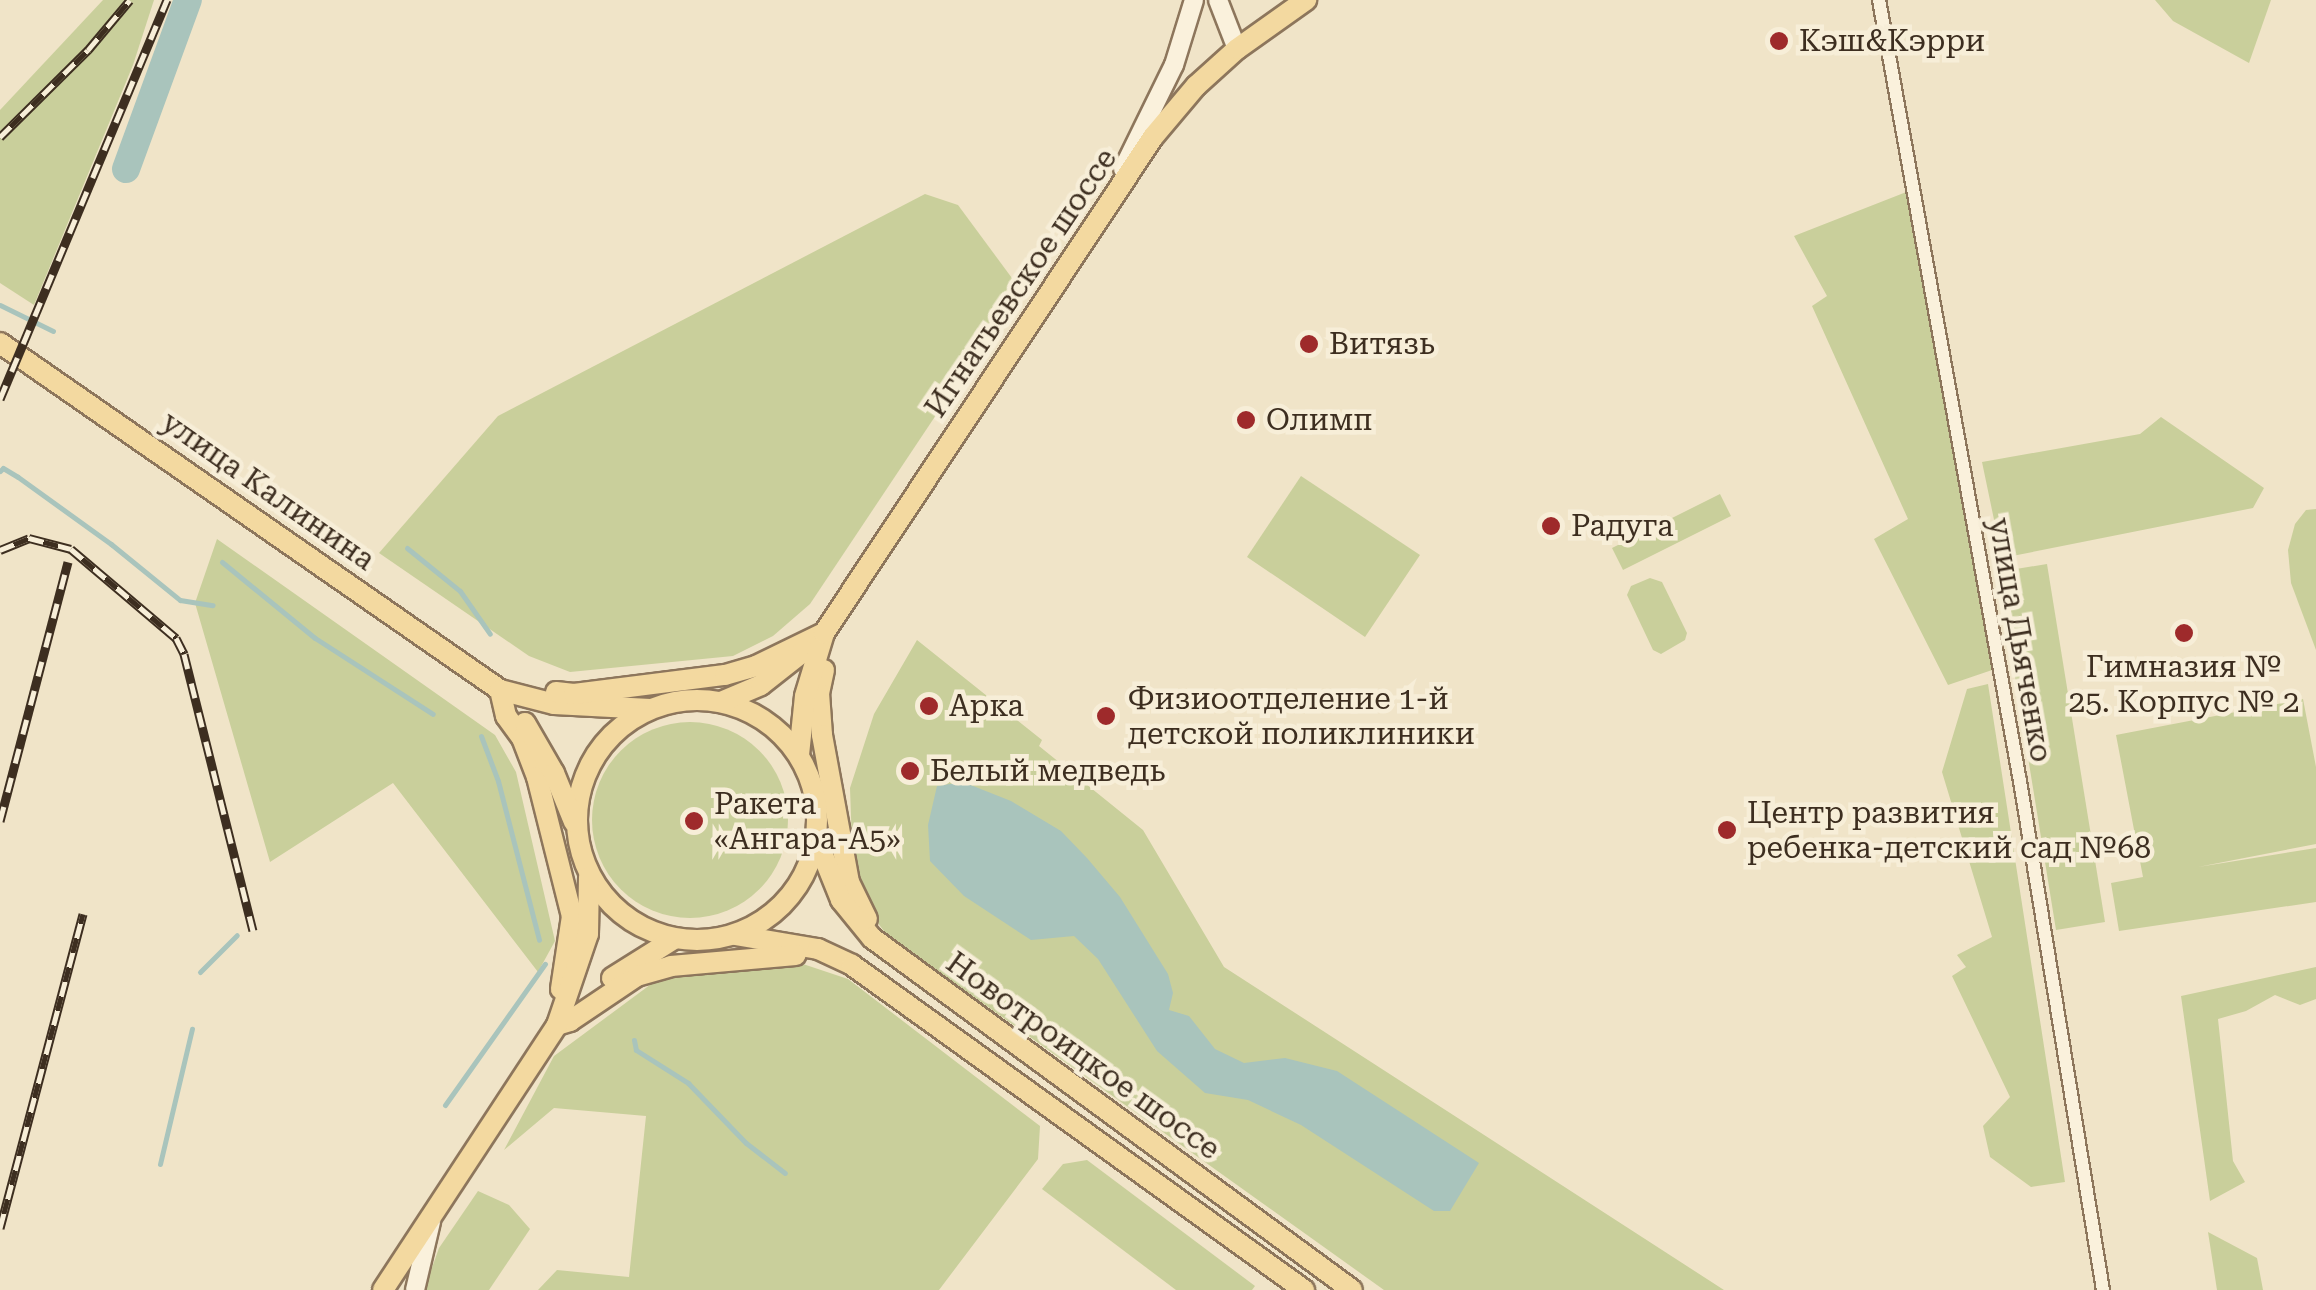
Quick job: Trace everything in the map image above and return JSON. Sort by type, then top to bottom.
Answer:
[{"type":"main road","points":[[1104,211],[1174,66],[1194,0]]},
{"type":"main road","points":[[1218,0],[1238,49]]},
{"type":"main road","name":"Игнатьевское шоссе","points":[[824,633],[1153,138],[1196,86],[1238,49],[1306,0]]},
{"type":"main road","name":"улица Калинина","points":[[0,343],[500,690]]},
{"type":"main road","points":[[500,690],[519,686],[574,694],[725,674],[756,666],[824,633]]},
{"type":"main road","points":[[720,702],[762,685],[824,633]]},
{"type":"main road","points":[[799,755],[805,696],[824,633]]},
{"type":"main road","points":[[824,633],[826,661],[819,693],[822,735],[848,882],[872,938]]},
{"type":"main road","points":[[500,690],[554,704],[650,709]]},
{"type":"main road","points":[[384,1290],[557,1025],[588,934],[589,875],[576,830],[543,751],[500,690]]},
{"type":"main road","points":[[500,690],[506,716],[522,738],[536,777],[572,916],[557,1025]]},
{"type":"main road","points":[[576,830],[580,793],[594,758],[628,722],[650,709],[685,700],[720,702],[751,712],[778,730],[799,755],[815,795],[816,838],[807,870],[789,898],[764,920],[735,935],[705,941],[674,939],[640,927],[610,905],[589,875]]},
{"type":"main road","name":"Новотроицкое шоссе","points":[[816,838],[841,900],[872,938],[1352,1290]]},
{"type":"main road","name":"Новотроицкое шоссе","points":[[735,935],[818,949],[852,965],[1304,1290]]},
{"type":"main road","points":[[557,1025],[637,959],[674,939]]},
{"type":"main road","points":[[557,1025],[570,1021],[636,976],[672,966],[782,954],[852,965]]},
{"type":"main road","points":[[415,1290],[431,1222]]},
{"type":"street","name":"улица Дьяченко","points":[[1879,0],[2020,781],[2103,1290]]},
{"type":"green space","points":[[103,0],[154,0],[133,65],[34,305],[0,283],[0,110]]},
{"type":"green space","points":[[2155,0],[2271,0],[2249,63],[2173,21]]},
{"type":"green space","points":[[1914,189],[1998,668],[1948,685],[1874,539],[1908,519],[1812,306],[1827,296],[1794,236]]},
{"type":"green space","points":[[925,194],[958,205],[1020,289],[810,604],[773,636],[733,656],[570,672],[529,656],[379,553],[498,416]]},
{"type":"green space","points":[[2161,417],[2264,488],[2253,508],[2002,558],[1982,462],[2140,434]]},
{"type":"green space","points":[[1301,476],[1420,555],[1365,637],[1247,557]]},
{"type":"green space","points":[[1720,494],[1731,516],[1623,570],[1612,548]]},
{"type":"green space","points":[[2316,509],[2316,650],[2291,583],[2288,550],[2295,524],[2306,510]]},
{"type":"green space","points":[[217,539],[495,735],[516,772],[555,941],[538,972],[393,783],[270,862],[195,603]]},
{"type":"green space","points":[[2047,564],[2105,922],[2056,930],[1998,572]]},
{"type":"green space","points":[[1650,578],[1662,582],[1687,633],[1685,640],[1661,654],[1653,650],[1627,595],[1631,586]]},
{"type":"green space","points":[[917,640],[1042,740],[1039,746],[1143,830],[1224,967],[1724,1290],[1384,1290],[886,934],[864,904],[852,845],[850,788],[874,714]]},
{"type":"green space","points":[[1988,684],[2065,1182],[2031,1187],[1990,1157],[1983,1126],[2010,1097],[1952,976],[1966,967],[1957,955],[1992,937],[1942,772],[1967,689]]},
{"type":"green space","points":[[2303,699],[2316,767],[2316,844],[2198,867],[2316,848],[2316,902],[2119,931],[2111,883],[2143,877],[2116,735]]},
{"type":"green space","points":[[690,722],[728,729],[760,750],[781,782],[788,820],[781,858],[760,890],[728,911],[690,918],[652,911],[620,890],[599,858],[592,820],[599,782],[620,750],[652,729]]},
{"type":"green space","points":[[794,961],[848,979],[1040,1126],[1038,1159],[939,1290],[538,1290],[557,1270],[629,1277],[646,1116],[554,1108],[504,1150],[554,1056],[662,976]]},
{"type":"green space","points":[[2316,967],[2316,999],[2300,1005],[2275,995],[2246,1011],[2218,1019],[2233,1161],[2245,1182],[2210,1201],[2181,996]]},
{"type":"green space","points":[[1087,1160],[1255,1286],[1252,1290],[1176,1290],[1042,1189],[1063,1164]]},
{"type":"green space","points":[[478,1191],[509,1205],[530,1229],[489,1290],[424,1290],[439,1248]]},
{"type":"green space","points":[[2208,1232],[2257,1258],[2263,1290],[2217,1290]]},
{"type":"water","points":[[963,782],[1011,801],[1061,831],[1087,858],[1120,897],[1168,974],[1173,993],[1169,1010],[1189,1016],[1215,1049],[1244,1063],[1285,1058],[1337,1071],[1479,1163],[1450,1211],[1434,1211],[1301,1125],[1248,1100],[1205,1093],[1157,1051],[1098,959],[1074,936],[1031,940],[964,896],[930,861],[928,825],[937,786]]},
{"type":"waterway","points":[[126,169],[188,0]]},
{"type":"waterway","points":[[0,305],[53,331]]},
{"type":"waterway","points":[[0,471],[3,468],[18,477],[180,600],[213,605]]},
{"type":"waterway","points":[[407,548],[460,591],[490,634]]},
{"type":"waterway","points":[[222,562],[315,638],[433,714]]},
{"type":"waterway","points":[[481,736],[498,781],[539,940]]},
{"type":"waterway","points":[[200,972],[237,935]]},
{"type":"waterway","points":[[445,1105],[545,964]]},
{"type":"waterway","points":[[160,1164],[192,1029]]},
{"type":"waterway","points":[[634,1040],[636,1050],[688,1083],[746,1143],[785,1173]]},
{"type":"railway","points":[[0,137],[88,50],[130,0]]},
{"type":"railway","points":[[0,399],[167,0]]},
{"type":"railway","points":[[0,550],[29,538],[71,549],[176,638],[184,654],[253,931]]},
{"type":"railway","points":[[0,821],[68,562]]},
{"type":"railway","points":[[0,1228],[83,914]]},
{"type":"place","name":"Кэш&Кэрри","points":[[1779,41]]},
{"type":"place","name":"Витязь","points":[[1309,344]]},
{"type":"place","name":"Олимп","points":[[1246,420]]},
{"type":"place","name":"Радуга","points":[[1551,526]]},
{"type":"place","name":"Гимназия № 25. Корпус № 2","points":[[2184,633]]},
{"type":"place","name":"Арка","points":[[929,706]]},
{"type":"place","name":"Физиоотделение 1-й детской поликлиники","points":[[1106,716]]},
{"type":"place","name":"Белый медведь","points":[[910,771]]},
{"type":"place","name":"Ракета «Ангара-А5»","points":[[694,821]]},
{"type":"place","name":"Центр развития ребенка-детский сад №68","points":[[1727,830]]}]
